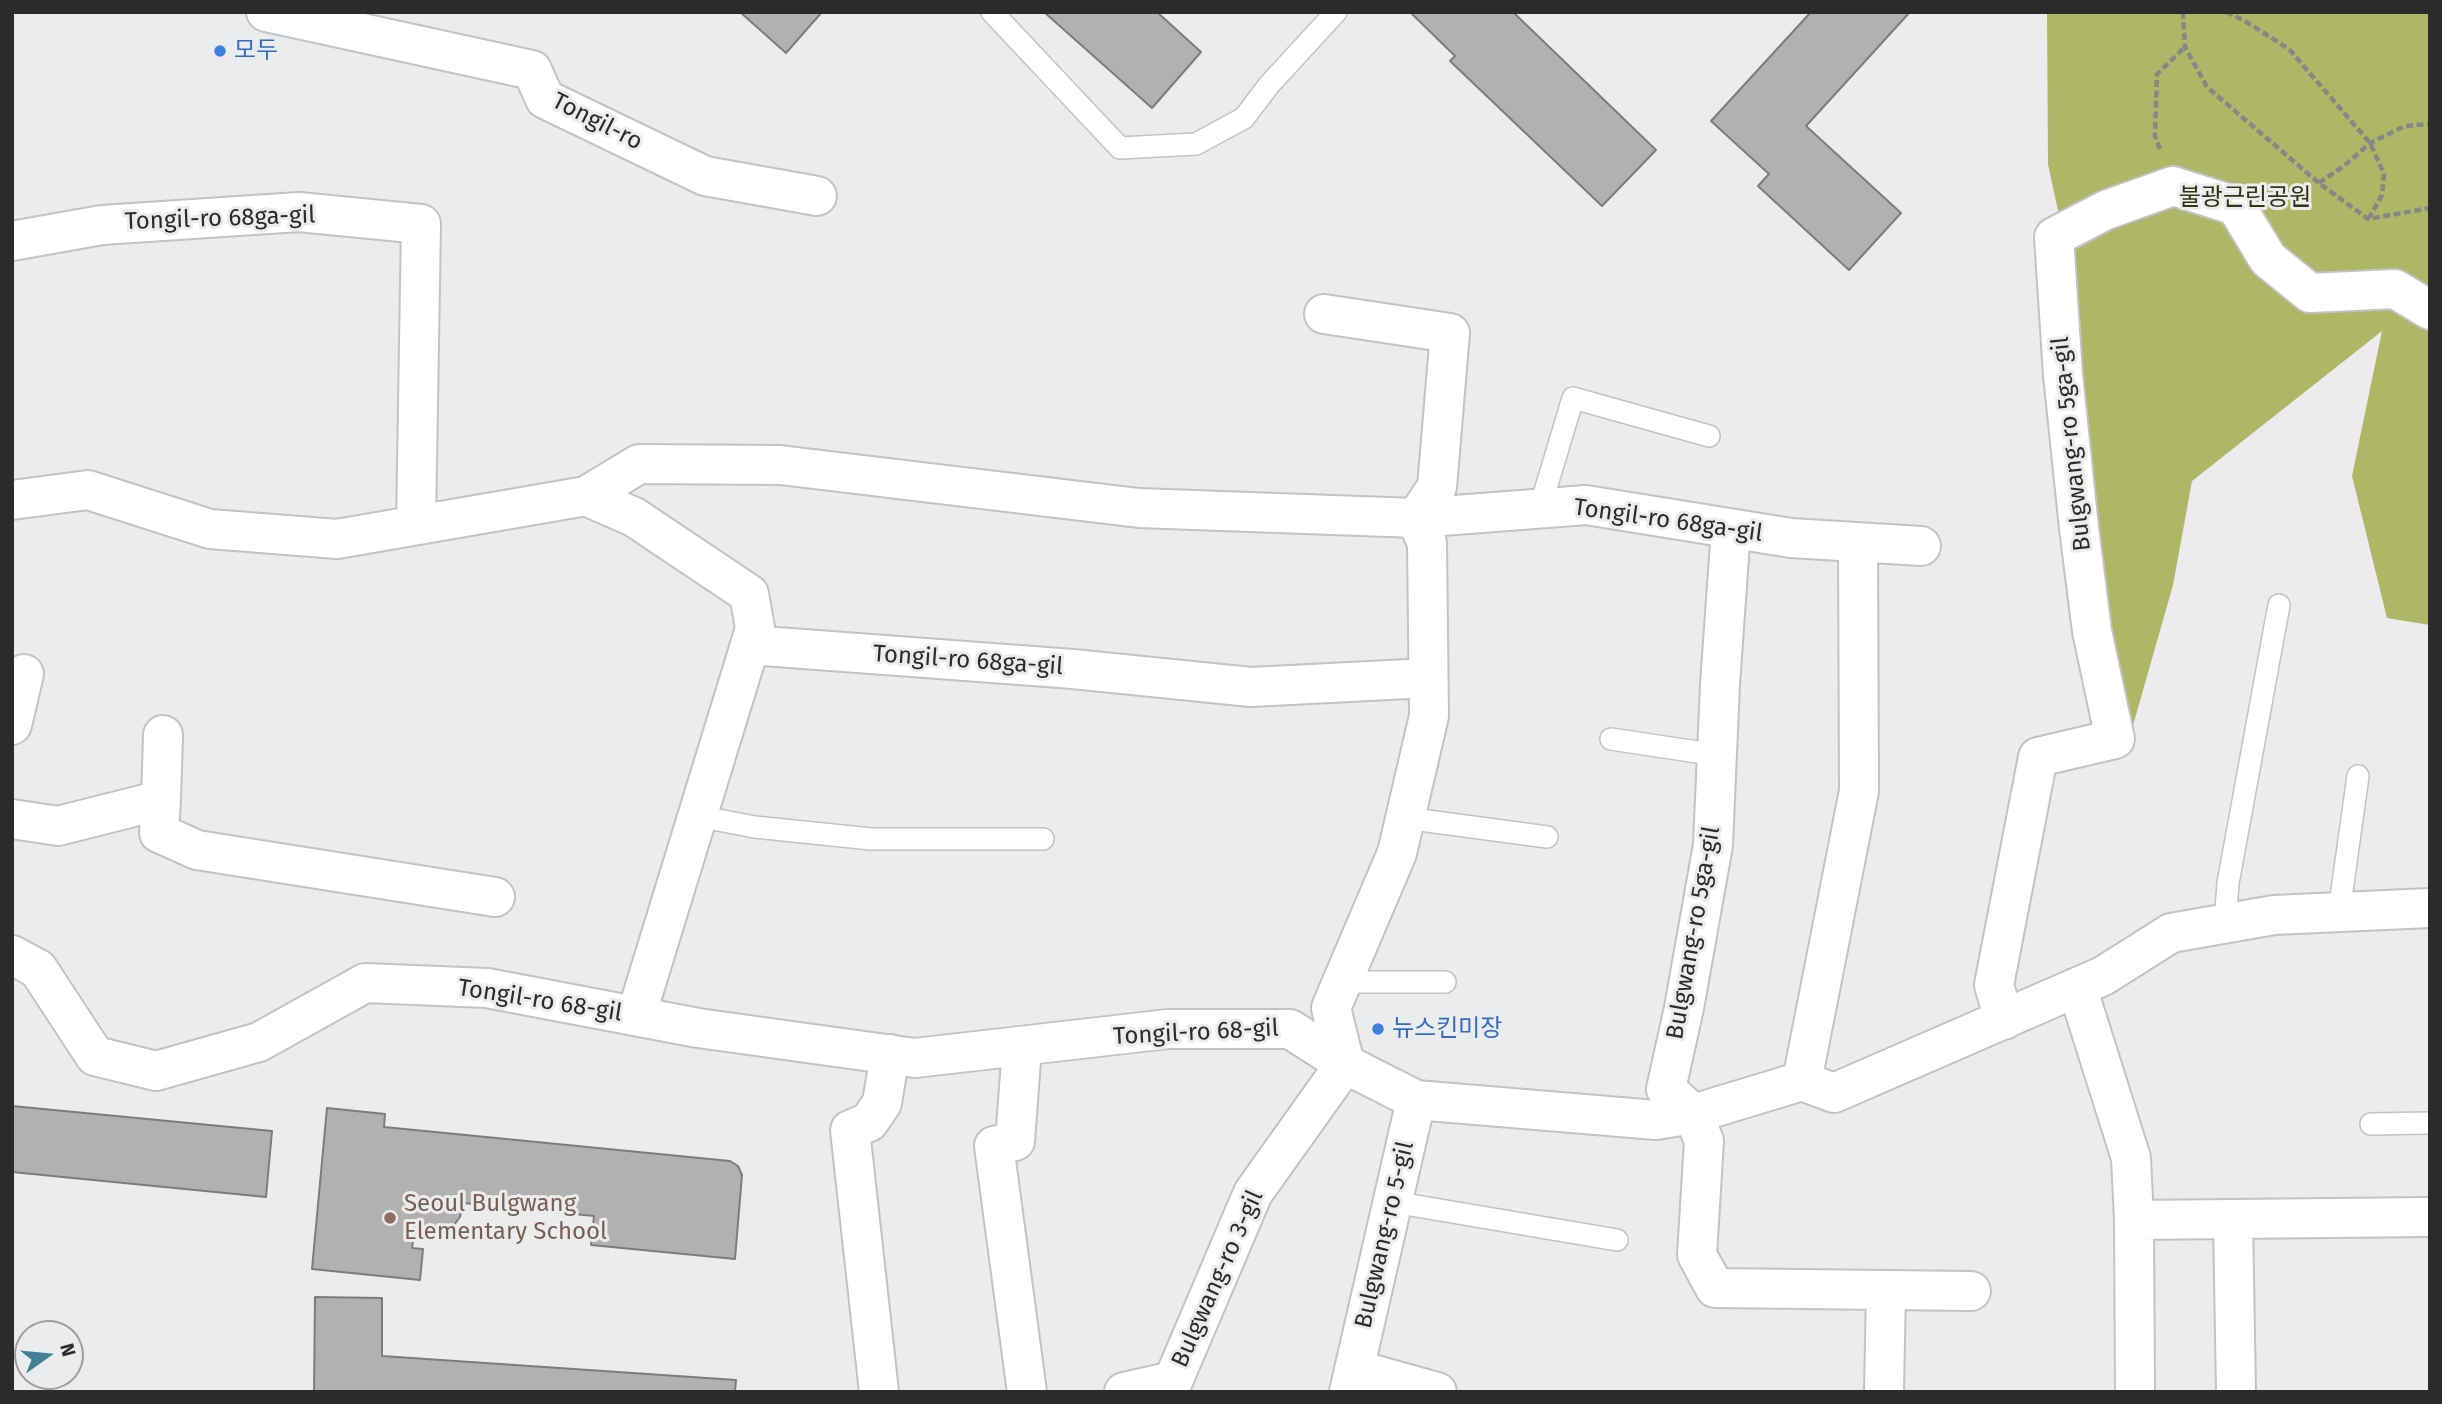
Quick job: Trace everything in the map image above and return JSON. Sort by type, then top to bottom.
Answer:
[{"type":"street","name":"Tongil-ro","points":[[266,12],[532,70],[545,99],[705,176],[817,196]]},
{"type":"street","points":[[2173,186],[2236,206],[2268,259],[2310,293],[2395,289],[2430,310]]},
{"type":"street","name":"Bulgwang-ro 5ga-gil","points":[[2004,1020],[1994,985],[2038,757],[2115,740],[2092,631],[2079,528],[2063,375],[2054,237],[2106,210],[2173,186]]},
{"type":"street","name":"Tongil-ro 68ga-gil","points":[[12,241],[102,225],[299,212],[421,224],[416,525]]},
{"type":"street","points":[[1324,314],[1451,333],[1437,487],[1416,518],[1427,543],[1429,716],[1397,853],[1331,1009],[1345,1063],[1416,1100],[1656,1120],[1693,1114],[1802,1081],[1834,1093],[2103,976],[2171,933],[2274,915],[2430,908]]},
{"type":"street","name":"Tongil-ro 68ga-gil","points":[[12,500],[88,490],[210,529],[337,539],[586,496],[639,464],[779,465],[1139,508],[1416,518],[1586,505],[1791,538],[1921,546]]},
{"type":"street","points":[[586,496],[634,516],[749,594],[755,628],[750,645]]},
{"type":"street","name":"Bulgwang-ro 5ga-gil","points":[[1731,528],[1713,845],[1684,1008],[1666,1089],[1693,1114],[1704,1141],[1697,1255],[1716,1288],[1971,1291]]},
{"type":"street","points":[[1802,1081],[1859,791],[1858,542]]},
{"type":"street","name":"Tongil-ro 68ga-gil","points":[[750,645],[1073,669],[1251,687],[1428,678]]},
{"type":"street","name":"Tongil-ro 68-gil","points":[[635,1016],[750,645]]},
{"type":"street","points":[[12,725],[24,674]]},
{"type":"street","points":[[163,735],[159,833],[197,850],[495,897]]},
{"type":"street","points":[[12,819],[58,826],[161,800]]},
{"type":"street","name":"Tongil-ro 68-gil","points":[[12,955],[38,969],[95,1056],[156,1071],[259,1042],[365,984],[487,988],[698,1028],[915,1058],[1168,1029],[1290,1029],[1345,1063]]},
{"type":"street","points":[[2077,987],[2131,1158],[2135,1392]]},
{"type":"street","points":[[1022,1047],[1015,1141],[994,1146],[1027,1392]]},
{"type":"street","points":[[879,1392],[850,1130],[869,1122],[882,1103],[890,1054]]},
{"type":"street","name":"Bulgwang-ro 3-gil","points":[[1124,1392],[1173,1381],[1253,1193],[1345,1063]]},
{"type":"street","name":"Bulgwang-ro 5-gil","points":[[1416,1100],[1352,1381],[1437,1392]]},
{"type":"street","points":[[2134,1220],[2430,1217]]},
{"type":"street","points":[[2233,1219],[2236,1392]]},
{"type":"street","points":[[1884,1392],[1886,1290]]},
{"type":"lane","points":[[992,12],[1120,148],[1196,144],[1244,118],[1269,85],[1336,12]]},
{"type":"lane","points":[[1540,508],[1573,398],[1709,436]]},
{"type":"lane","points":[[2225,924],[2228,883],[2279,605]]},
{"type":"lane","points":[[1611,739],[1717,755]]},
{"type":"lane","points":[[2339,912],[2358,776]]},
{"type":"lane","points":[[697,816],[755,827],[871,839],[1043,839]]},
{"type":"lane","points":[[1405,818],[1547,837]]},
{"type":"lane","points":[[1342,982],[1445,982]]},
{"type":"lane","points":[[2371,1124],[2430,1123]]},
{"type":"lane","points":[[1393,1202],[1616,1240]]},
{"type":"path","points":[[2183,12],[2185,47],[2207,87],[2319,183],[2368,219],[2430,208]]},
{"type":"path","points":[[2227,12],[2289,49],[2370,142],[2384,174],[2382,195],[2368,219]]},
{"type":"path","points":[[2173,186],[2155,136],[2157,74],[2185,47]]},
{"type":"path","points":[[2319,183],[2344,166],[2370,142],[2405,126],[2430,124]]},
{"type":"green space","name":"불광근린공원","points":[[2047,12],[2430,12],[2430,625],[2387,618],[2352,476],[2382,331],[2192,481],[2173,585],[2130,736],[2094,536],[2075,290],[2048,164]]},
{"type":"building","points":[[740,12],[822,12],[786,53]]},
{"type":"building","points":[[1044,12],[1157,12],[1201,52],[1152,108]]},
{"type":"building","points":[[1410,12],[1513,12],[1656,150],[1602,206],[1450,61],[1455,56]]},
{"type":"building","points":[[1811,12],[1910,12],[1806,126],[1901,213],[1849,270],[1758,186],[1769,174],[1711,121]]},
{"type":"building","points":[[12,1106],[272,1131],[266,1197],[12,1172]]},
{"type":"building","points":[[327,1108],[385,1114],[384,1127],[730,1161],[738,1166],[742,1175],[735,1259],[591,1245],[594,1216],[463,1203],[460,1217],[454,1225],[446,1229],[415,1228],[412,1248],[423,1249],[420,1280],[312,1269]]},
{"type":"building","points":[[315,1297],[382,1298],[382,1356],[736,1380],[735,1392],[314,1392]]},
{"type":"place","name":"모두","points":[[220,51]]},
{"type":"place","name":"뉴스킨미장","points":[[1378,1029]]},
{"type":"place","name":"Seoul Bulgwang Elementary School","points":[[390,1218]]}]
